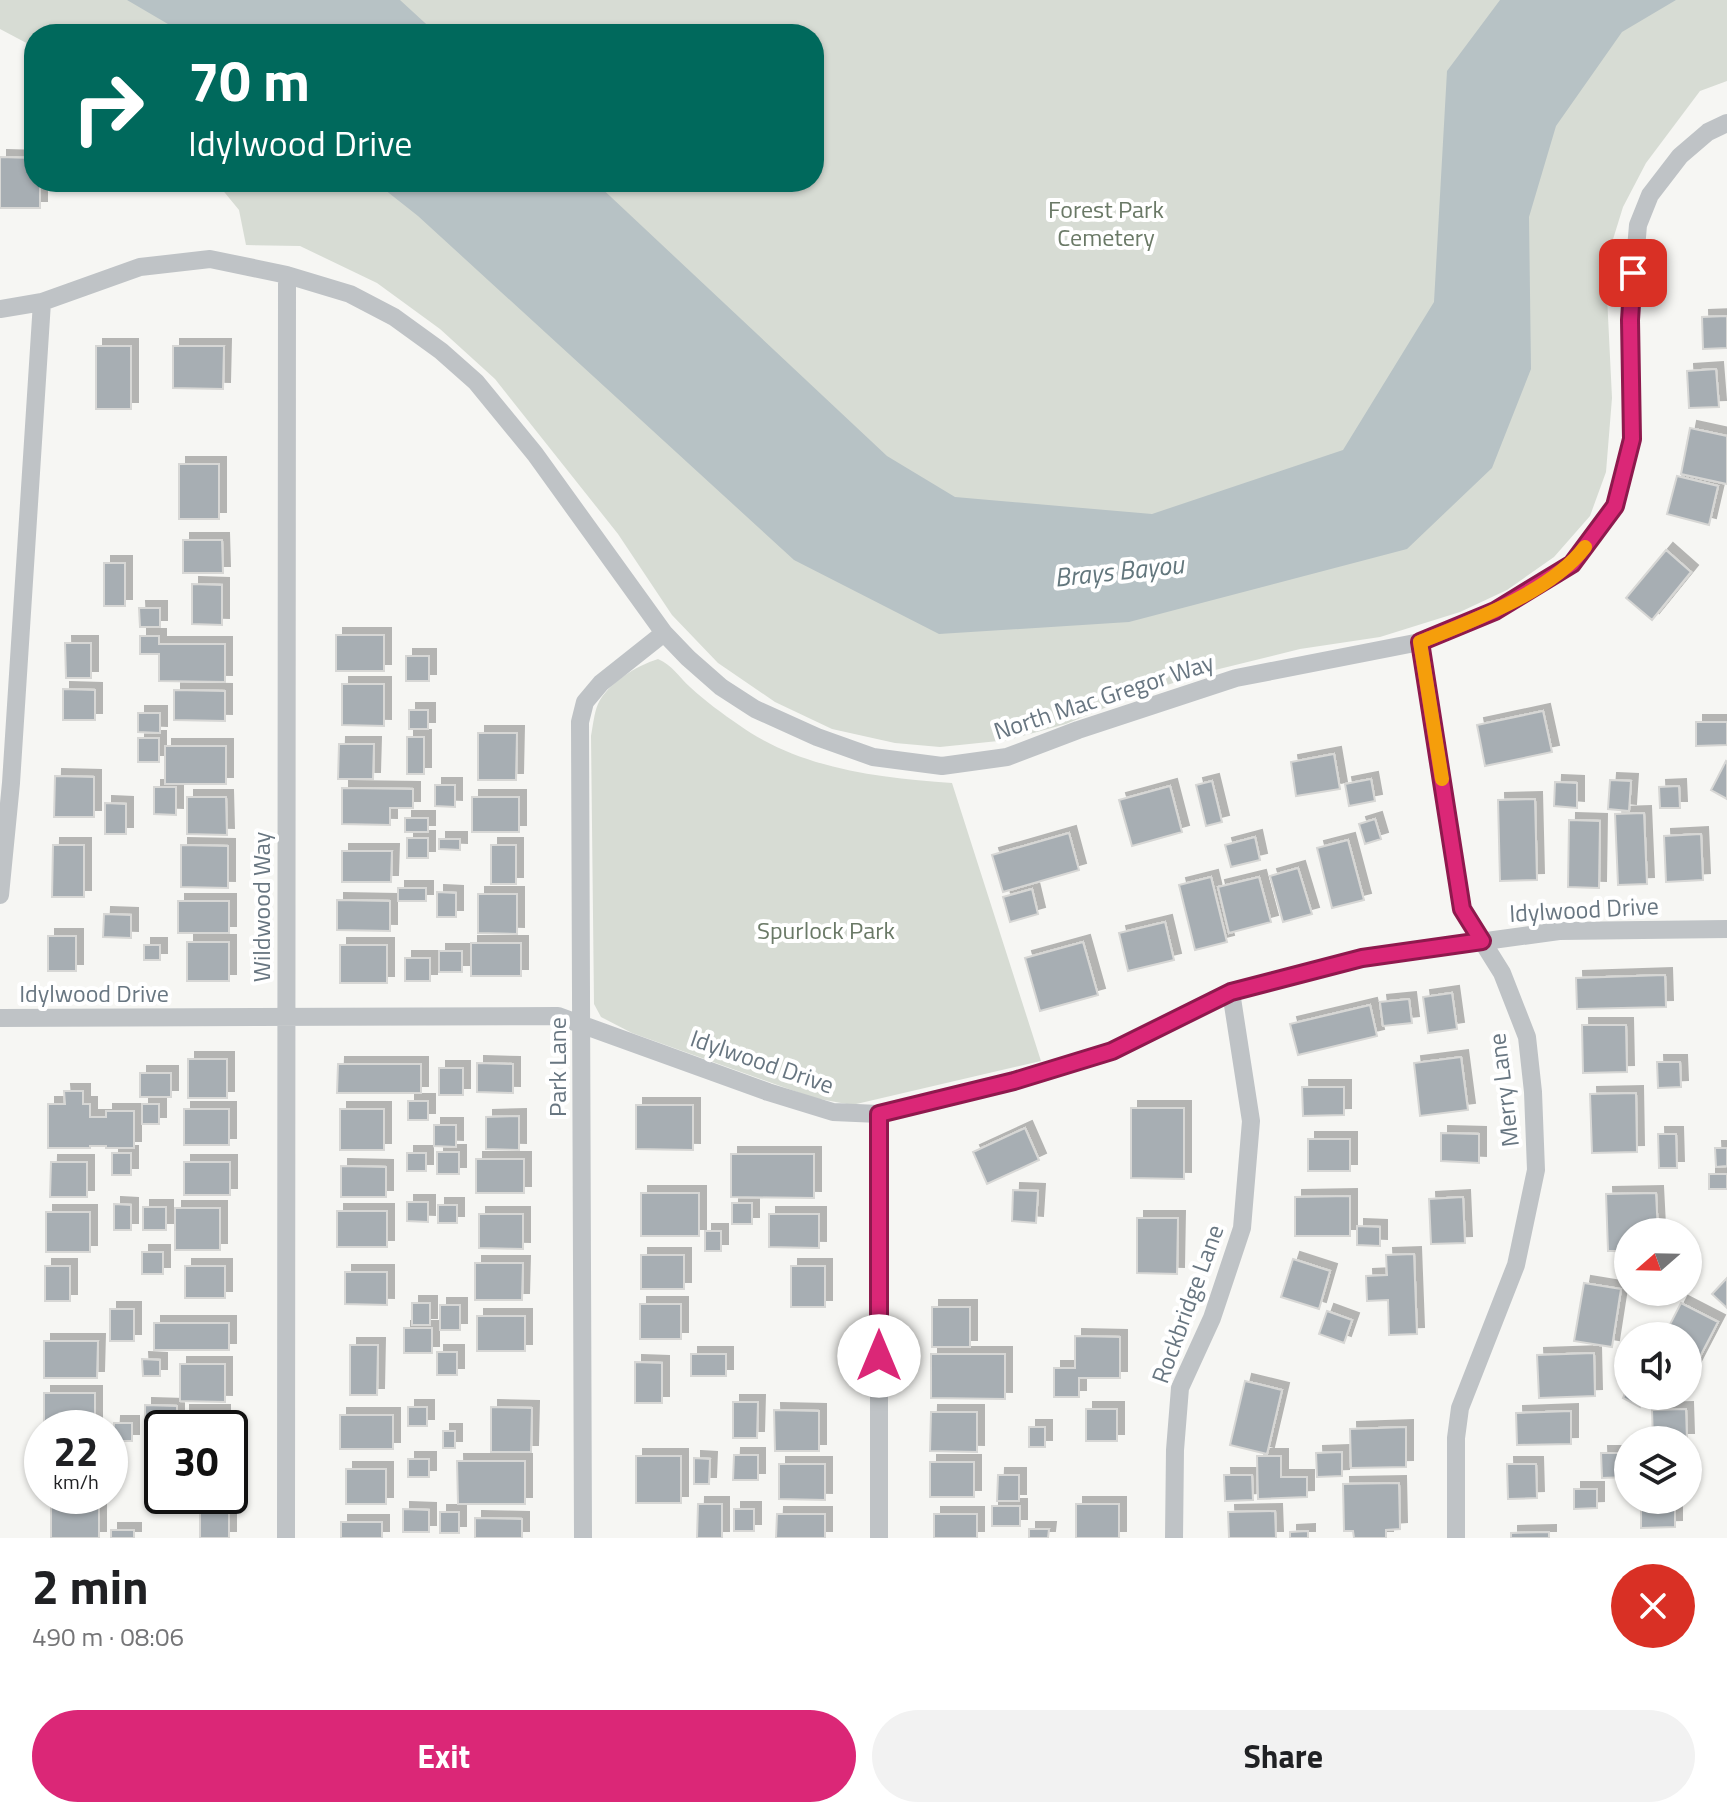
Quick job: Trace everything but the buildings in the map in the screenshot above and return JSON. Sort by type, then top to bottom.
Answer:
[{"type":"street","name":"North Mac Gregor Way","points":[[0,309],[42,302],[140,267],[210,259],[287,275],[350,294],[394,317],[441,351],[476,382],[535,454],[664,633],[721,687],[755,709],[817,737],[873,757],[942,766],[1007,757],[1236,678],[1420,642],[1495,611],[1572,564],[1615,506],[1632,439],[1630,320],[1638,225],[1650,195],[1680,156],[1708,132],[1727,123]]},
{"type":"street","name":"Wildwood Way","points":[[286,1538],[287,275]]},
{"type":"street","points":[[0,895],[11,783],[42,302]]},
{"type":"street","name":"Park Lane","points":[[583,1538],[580,722],[585,702],[601,683],[664,633]]},
{"type":"street","name":"Merry Lane","points":[[1420,642],[1462,909],[1502,973],[1527,1037],[1533,1092],[1536,1170],[1516,1265],[1460,1408],[1456,1438],[1456,1538]]},
{"type":"street","name":"Idylwood Drive","points":[[0,1018],[558,1016],[768,1092],[833,1112],[879,1114],[1014,1081],[1112,1051],[1231,992],[1362,958],[1559,931],[1727,929]]},
{"type":"street","name":"Rockbridge Lane","points":[[1174,1538],[1175,1450],[1180,1388],[1212,1318],[1242,1228],[1251,1121],[1231,992]]},
{"type":"street","points":[[879,1114],[879,1538]]},
{"type":"green space","name":"Forest Park Cemetery","points":[[0,0],[1727,0],[1727,81],[1700,91],[1646,163],[1623,207],[1610,249],[1607,296],[1612,398],[1606,472],[1590,516],[1554,557],[1507,590],[1460,612],[1380,637],[1300,649],[1215,670],[1138,694],[1066,724],[1008,740],[940,747],[895,743],[832,729],[775,702],[718,663],[672,615],[618,534],[495,379],[440,329],[377,283],[300,246],[246,245],[239,210],[224,192],[824,192],[824,24],[24,24],[24,42],[0,29]]},
{"type":"green space","name":"Spurlock Park","points":[[658,659],[727,716],[788,752],[841,769],[952,783],[1041,1061],[852,1105],[814,1098],[632,1033],[601,1017],[594,1004],[591,736],[597,708],[608,689],[632,671]]},
{"type":"water","points":[[127,0],[400,0],[426,24],[168,24]]},
{"type":"water","name":"Brays Bayou","points":[[1500,0],[1676,0],[1622,32],[1556,126],[1529,217],[1531,369],[1492,468],[1407,549],[1129,622],[939,634],[794,560],[418,216],[388,192],[606,192],[887,456],[955,497],[1152,514],[1343,450],[1434,302],[1447,71]]},
{"type":"slow traffic","points":[[1442,779],[1420,642],[1495,611],[1572,564],[1585,547]]},
{"type":"route","points":[[879,1356],[879,1114],[1014,1081],[1112,1051],[1231,992],[1362,958],[1482,941],[1462,909],[1420,642],[1495,611],[1572,564],[1615,506],[1632,439],[1630,320],[1633,273]]}]
